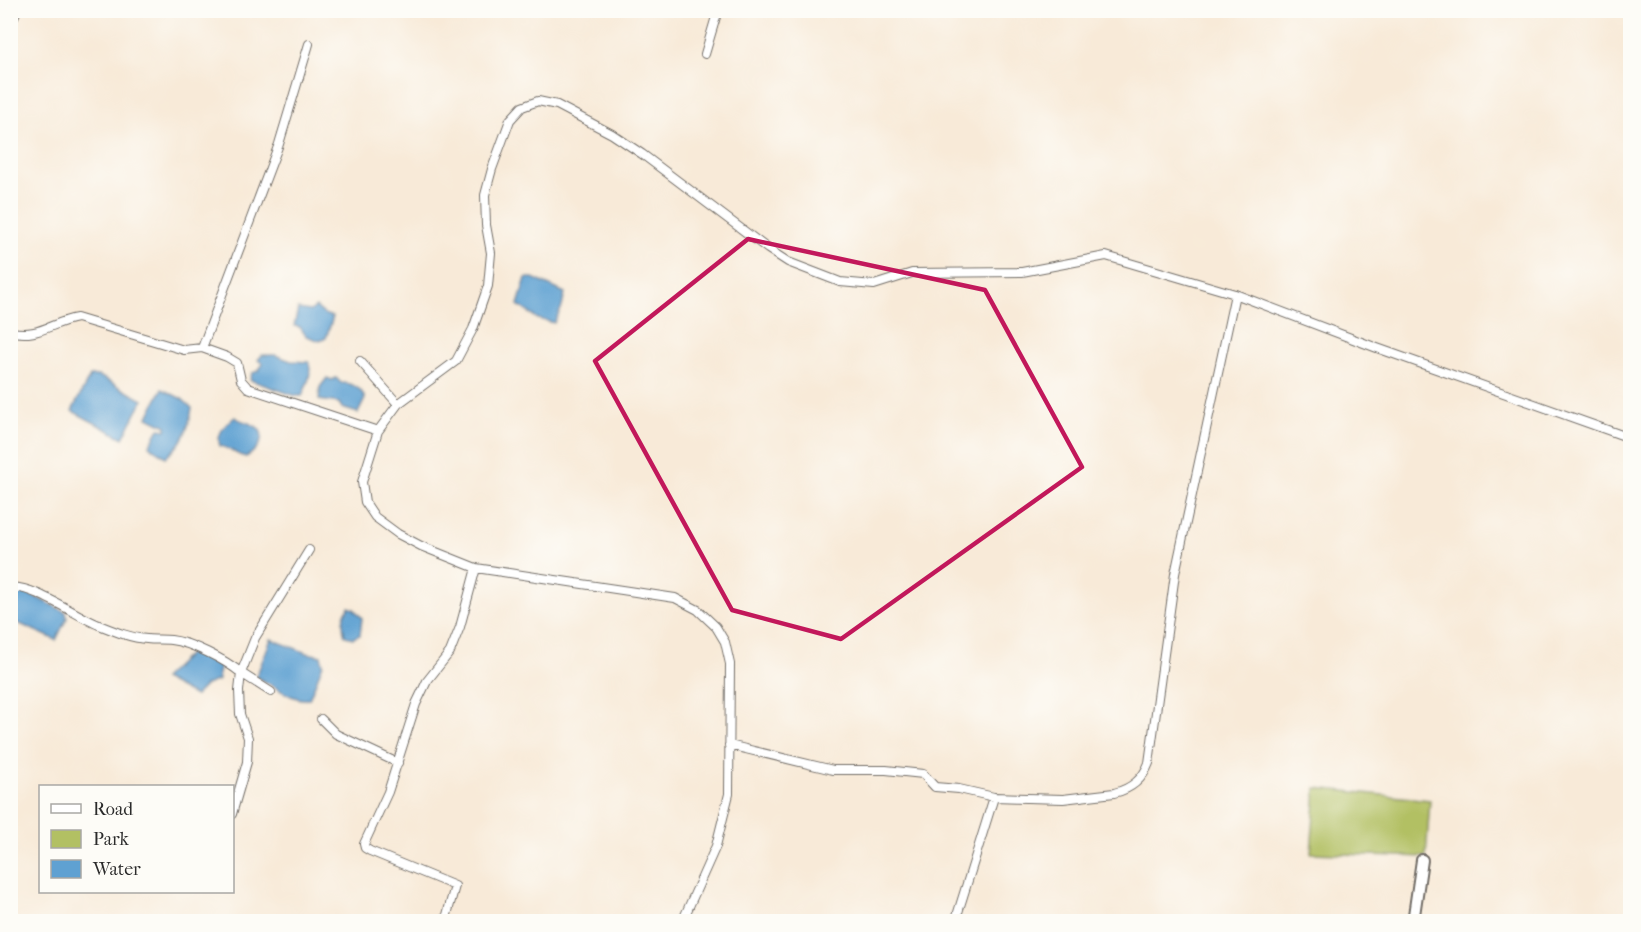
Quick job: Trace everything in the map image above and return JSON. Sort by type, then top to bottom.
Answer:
[{"type":"street","points":[[10,26],[17,10]]},
{"type":"street","points":[[705,54],[718,10]]},
{"type":"street","points":[[202,348],[279,144],[309,45]]},
{"type":"street","points":[[682,921],[716,846],[729,794],[730,664],[724,642],[716,627],[698,610],[675,598],[476,568],[421,546],[398,534],[375,517],[364,502],[362,482],[378,431],[398,404],[456,362],[473,329],[488,286],[490,253],[485,195],[510,120],[522,107],[538,101],[557,105],[612,134],[788,262],[840,282],[874,285],[912,273],[1022,272],[1102,256],[1169,273],[1235,294],[1377,348],[1630,438]]},
{"type":"street","points":[[729,745],[833,770],[909,772],[927,776],[935,787],[959,789],[994,797],[1063,799],[1114,793],[1132,785],[1142,777],[1149,763],[1175,574],[1235,294]]},
{"type":"street","points":[[10,331],[23,335],[37,333],[63,320],[77,318],[184,350],[202,348],[237,363],[241,380],[248,388],[378,431]]},
{"type":"street","points":[[360,361],[398,404]]},
{"type":"street","points":[[234,807],[247,762],[248,738],[240,714],[241,673],[255,638],[309,550]]},
{"type":"street","points":[[445,921],[455,886],[365,848],[364,844],[398,763],[416,704],[427,681],[444,660],[453,644],[476,568]]},
{"type":"street","points":[[10,588],[28,589],[85,619],[116,631],[146,639],[171,640],[192,646],[234,667],[271,692]]},
{"type":"street","points":[[321,719],[336,734],[398,763]]},
{"type":"street","points":[[955,921],[994,797]]},
{"type":"street","points":[[1413,921],[1422,860]]},
{"type":"highlighted area","points":[[748,239],[985,290],[1082,467],[841,639],[732,610],[595,361]]},
{"type":"green space","points":[[1316,788],[1430,800],[1426,857],[1311,853]]},
{"type":"water","points":[[526,278],[533,278],[565,293],[562,307],[554,323],[538,319],[518,305]]},
{"type":"water","points":[[316,307],[324,314],[333,317],[326,338],[320,341],[306,336],[300,327],[294,326],[298,309],[310,311]]},
{"type":"water","points":[[262,355],[275,355],[291,361],[309,362],[309,376],[302,396],[250,380],[252,373],[258,371],[263,364],[258,360]]},
{"type":"water","points":[[90,376],[99,376],[143,400],[123,438],[72,411]]},
{"type":"water","points":[[327,378],[332,380],[336,378],[341,383],[353,385],[362,392],[365,399],[358,413],[342,408],[339,403],[319,400],[320,387]]},
{"type":"water","points":[[162,389],[182,399],[192,408],[184,435],[177,447],[166,457],[149,446],[159,429],[166,430],[166,426],[148,417]]},
{"type":"water","points":[[235,417],[255,426],[261,432],[259,444],[246,457],[220,446],[219,437],[222,429]]},
{"type":"water","points":[[23,591],[66,612],[67,618],[56,640],[11,620],[11,592]]},
{"type":"water","points":[[349,607],[362,618],[360,635],[353,638],[345,636],[343,628],[343,621]]},
{"type":"water","points":[[271,639],[321,656],[323,664],[309,699],[288,695],[256,677]]},
{"type":"water","points":[[191,652],[220,665],[219,680],[206,685],[195,696],[163,679]]}]
